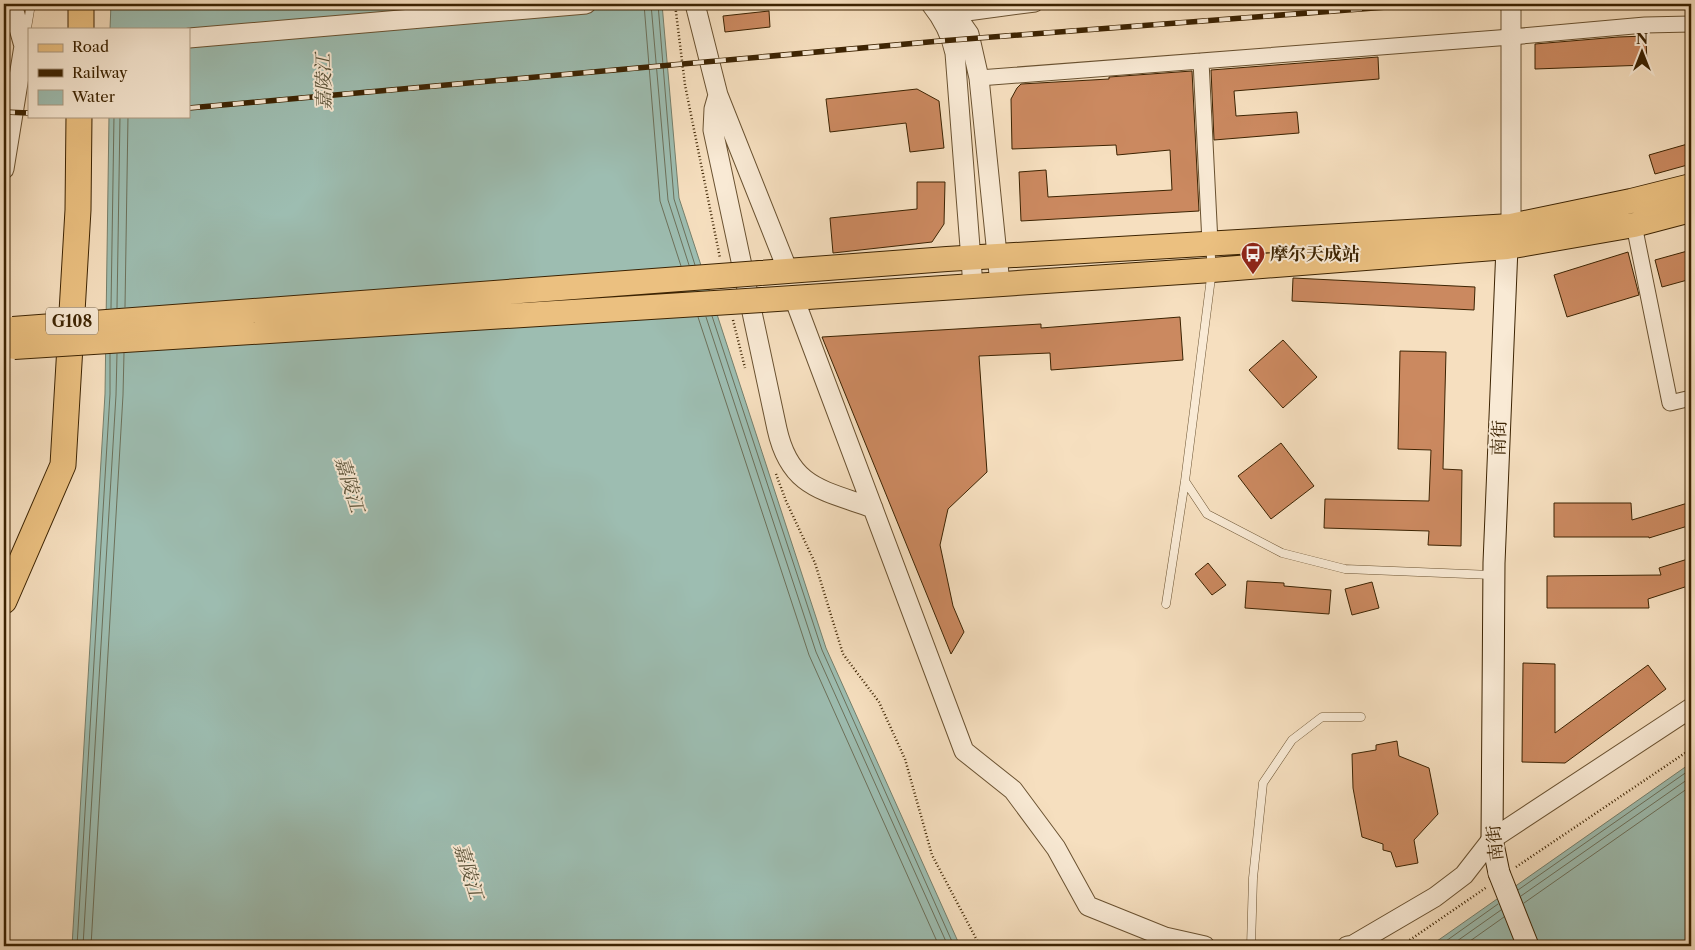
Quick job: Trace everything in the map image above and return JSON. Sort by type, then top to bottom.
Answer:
[{"type":"highway","points":[[81,4],[81,28]]},
{"type":"highway","name":"G108","points":[[4,601],[63,465],[78,210],[79,118]]},
{"type":"highway","name":"G108","points":[[4,566],[40,520]]},
{"type":"main road","points":[[8,339],[760,273],[997,256],[1210,243],[1509,236],[1691,186]]},
{"type":"main road","points":[[8,339],[762,300],[1212,270],[1509,236],[1634,225],[1691,210]]},
{"type":"main road","name":"南街","points":[[1509,236],[1494,575],[1492,839],[1500,876],[1528,946]]},
{"type":"street","points":[[4,169],[26,46],[12,4]]},
{"type":"street","points":[[190,38],[586,4]]},
{"type":"street","points":[[695,4],[718,95],[788,271]]},
{"type":"street","points":[[944,9],[1035,4]]},
{"type":"street","name":"南街","points":[[1509,236],[1511,4]]},
{"type":"street","points":[[944,9],[969,34],[979,78],[1000,284]]},
{"type":"street","points":[[944,9],[955,53],[973,286]]},
{"type":"street","points":[[979,78],[1511,38],[1645,25],[1691,24]]},
{"type":"street","points":[[1201,61],[1210,243]]},
{"type":"street","points":[[718,95],[714,110],[713,130],[776,429],[784,453],[794,469],[808,483],[832,495],[872,508]]},
{"type":"street","points":[[1634,225],[1670,404],[1691,398]]},
{"type":"street","points":[[794,298],[964,751],[1013,790],[1056,848],[1088,906],[1165,937],[1205,946]]},
{"type":"street","points":[[1347,946],[1353,945],[1435,897],[1464,874],[1492,839],[1691,708]]},
{"type":"lane","points":[[28,28],[31,4]]},
{"type":"lane","points":[[26,46],[28,29]]},
{"type":"lane","points":[[1166,604],[1185,481],[1212,270],[1210,243]]},
{"type":"lane","points":[[1185,481],[1207,514],[1282,553],[1345,569],[1494,575]]},
{"type":"lane","points":[[1251,946],[1253,878],[1263,783],[1292,740],[1322,717],[1361,717]]},
{"type":"path","points":[[1401,946],[1500,876],[1691,749]]},
{"type":"water","name":"嘉陵江","points":[[111,4],[662,4],[679,198],[826,648],[960,946],[72,946],[105,394],[109,118],[190,118],[190,28],[110,28]]},
{"type":"water","points":[[1691,763],[1691,946],[1430,946]]},
{"type":"building","points":[[769,11],[770,27],[725,32],[723,16]]},
{"type":"building","points":[[1646,36],[1647,65],[1535,69],[1535,44]]},
{"type":"building","points":[[1378,57],[1379,79],[1234,91],[1236,116],[1297,112],[1299,133],[1214,140],[1211,70]]},
{"type":"building","points":[[1192,71],[1199,211],[1021,221],[1019,172],[1046,170],[1048,197],[1172,190],[1170,150],[1117,155],[1116,145],[1012,149],[1011,99],[1021,84],[1109,79],[1109,77]]},
{"type":"building","points":[[917,89],[939,101],[944,148],[910,152],[906,123],[830,132],[826,99]]},
{"type":"building","points":[[1691,143],[1691,164],[1655,174],[1649,155]]},
{"type":"building","points":[[917,182],[945,182],[944,224],[932,242],[833,253],[830,218],[917,209]]},
{"type":"building","points":[[1691,250],[1691,279],[1662,287],[1655,260]]},
{"type":"building","points":[[1628,252],[1639,295],[1567,317],[1554,275]]},
{"type":"building","points":[[1293,278],[1475,287],[1474,310],[1292,301]]},
{"type":"building","points":[[1180,317],[1183,360],[1051,370],[1050,353],[979,356],[987,472],[948,509],[940,545],[953,606],[964,632],[951,654],[822,337],[1041,324],[1041,328]]},
{"type":"building","points":[[1283,340],[1317,377],[1283,408],[1249,370]]},
{"type":"building","points":[[1400,351],[1446,352],[1443,469],[1462,470],[1461,546],[1428,545],[1429,531],[1324,528],[1325,499],[1429,501],[1431,450],[1398,449]]},
{"type":"building","points":[[1281,443],[1314,486],[1271,519],[1238,476]]},
{"type":"building","points":[[1691,502],[1691,525],[1649,538],[1554,537],[1554,503],[1631,503],[1632,520]]},
{"type":"building","points":[[1691,558],[1691,585],[1648,599],[1649,608],[1547,608],[1547,576],[1661,575],[1659,568]]},
{"type":"building","points":[[1208,563],[1226,585],[1212,595],[1195,574]]},
{"type":"building","points":[[1247,581],[1284,583],[1284,586],[1331,590],[1329,614],[1245,608]]},
{"type":"building","points":[[1372,582],[1379,608],[1352,615],[1345,589]]},
{"type":"building","points":[[1523,663],[1555,664],[1555,733],[1648,665],[1666,689],[1565,763],[1522,762]]},
{"type":"building","points":[[1397,741],[1399,756],[1429,768],[1438,814],[1414,840],[1418,863],[1396,867],[1391,852],[1383,850],[1383,844],[1362,837],[1353,788],[1352,754],[1376,750],[1376,745]]},
{"type":"railway","points":[[190,108],[940,41],[1426,4]]},
{"type":"railway","points":[[4,112],[28,113]]},
{"type":"place","name":"摩尔天成站","points":[[1253,275]]}]
